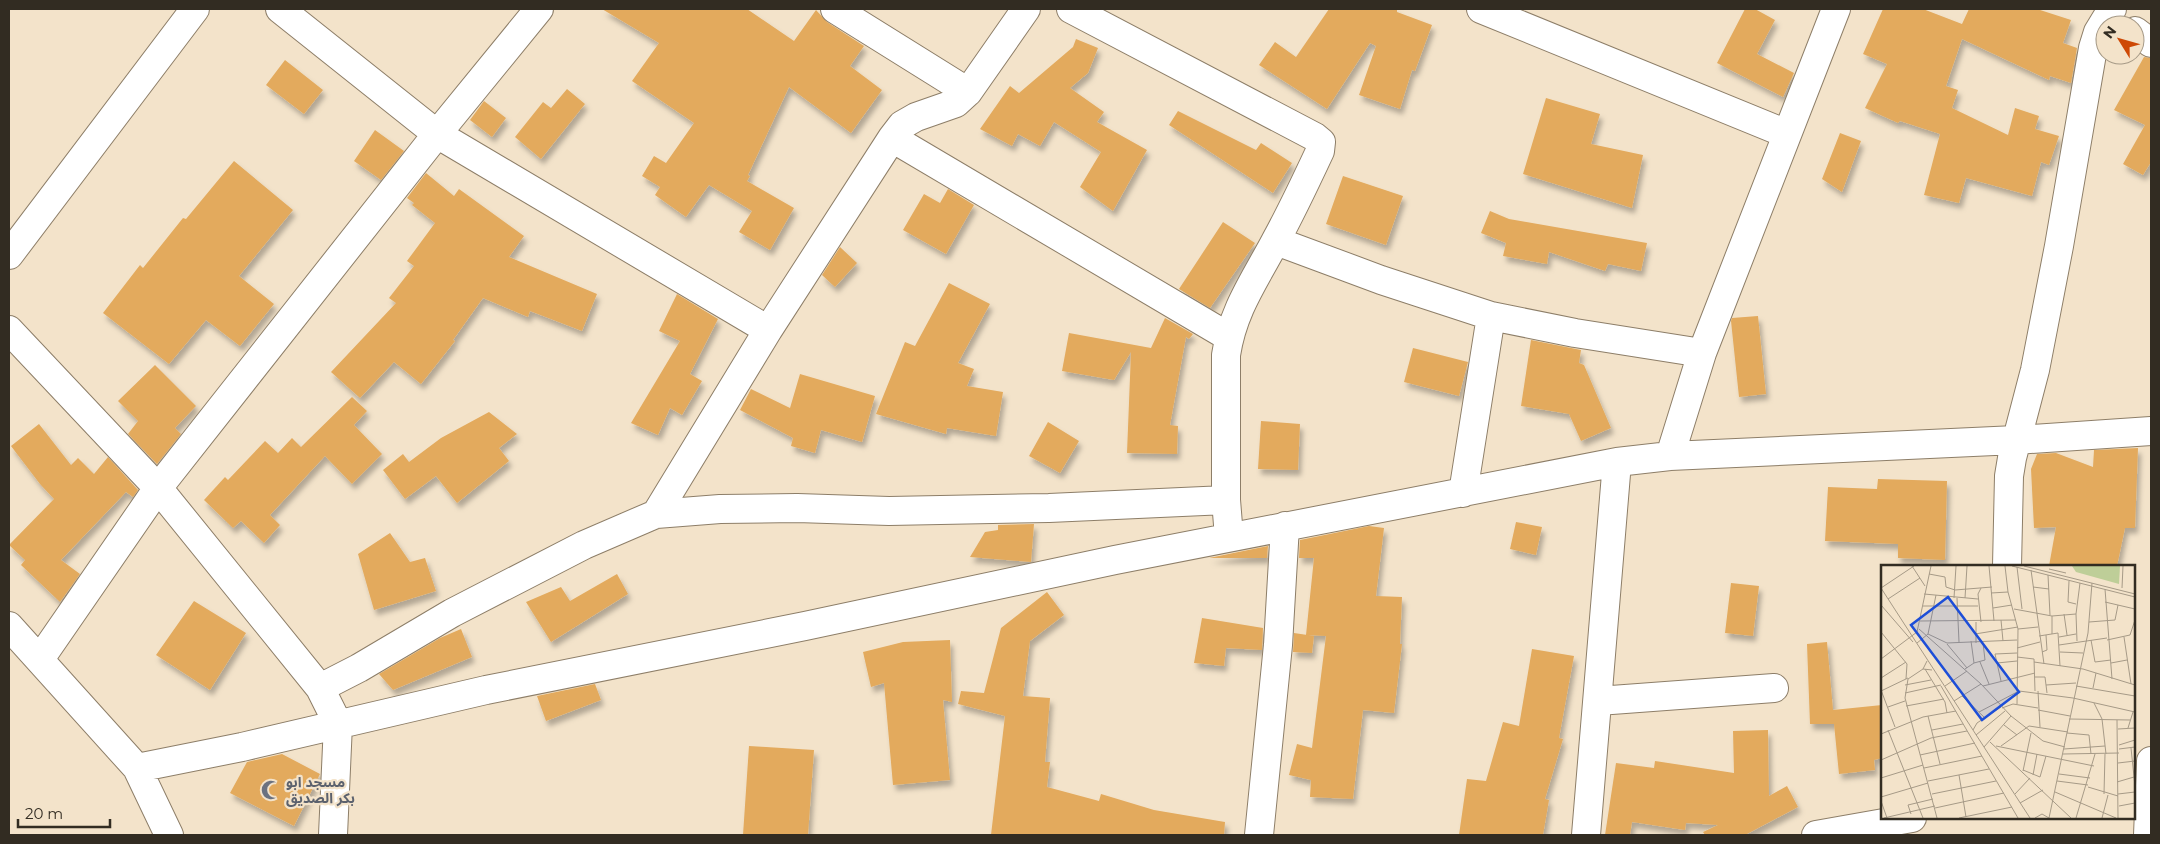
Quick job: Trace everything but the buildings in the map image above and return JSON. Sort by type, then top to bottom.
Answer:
[{"type":"street","points":[[9,255],[195,9]]},
{"type":"street","points":[[280,9],[437,134],[768,330]]},
{"type":"street","points":[[40,658],[158,488],[437,134],[539,9]]},
{"type":"street","points":[[835,9],[968,92]]},
{"type":"street","points":[[656,514],[768,330],[892,138],[902,125],[916,117],[956,103],[968,92],[1026,9]]},
{"type":"street","points":[[1071,9],[1315,137],[1321,142],[1320,151],[1276,240],[1243,297],[1229,337],[1226,355],[1226,500],[1229,537]]},
{"type":"street","points":[[1481,9],[1787,134]]},
{"type":"street","points":[[1670,456],[1702,353],[1836,9]]},
{"type":"street","points":[[2007,565],[2009,476],[2016,440],[2035,370],[2059,246],[2093,48],[2098,32],[2114,14]]},
{"type":"street","points":[[892,138],[1229,337]]},
{"type":"street","points":[[1276,240],[1381,280],[1491,316],[1575,334],[1702,353]]},
{"type":"street","points":[[1463,493],[1491,316]]},
{"type":"street","points":[[9,330],[158,488],[320,688],[338,724],[334,835]]},
{"type":"street","points":[[137,768],[242,747],[486,690],[815,624],[1229,537],[1617,462],[1670,456],[2016,440],[2151,431]]},
{"type":"street","points":[[1586,835],[1617,462]]},
{"type":"street","points":[[320,688],[359,668],[461,608],[584,545],[656,514],[720,509],[889,510],[1049,508],[1226,500]]},
{"type":"street","points":[[1259,835],[1278,645],[1284,526]]},
{"type":"street","points":[[9,626],[40,658],[137,768],[169,835]]},
{"type":"street","points":[[1598,701],[1774,688]]},
{"type":"street","points":[[2148,835],[2151,761]]},
{"type":"street","points":[[2135,780],[2151,777]]},
{"type":"street","points":[[1816,835],[1906,819]]},
{"type":"place","name":"مسجد ابو بكر الصديق","points":[[271,790]]}]
